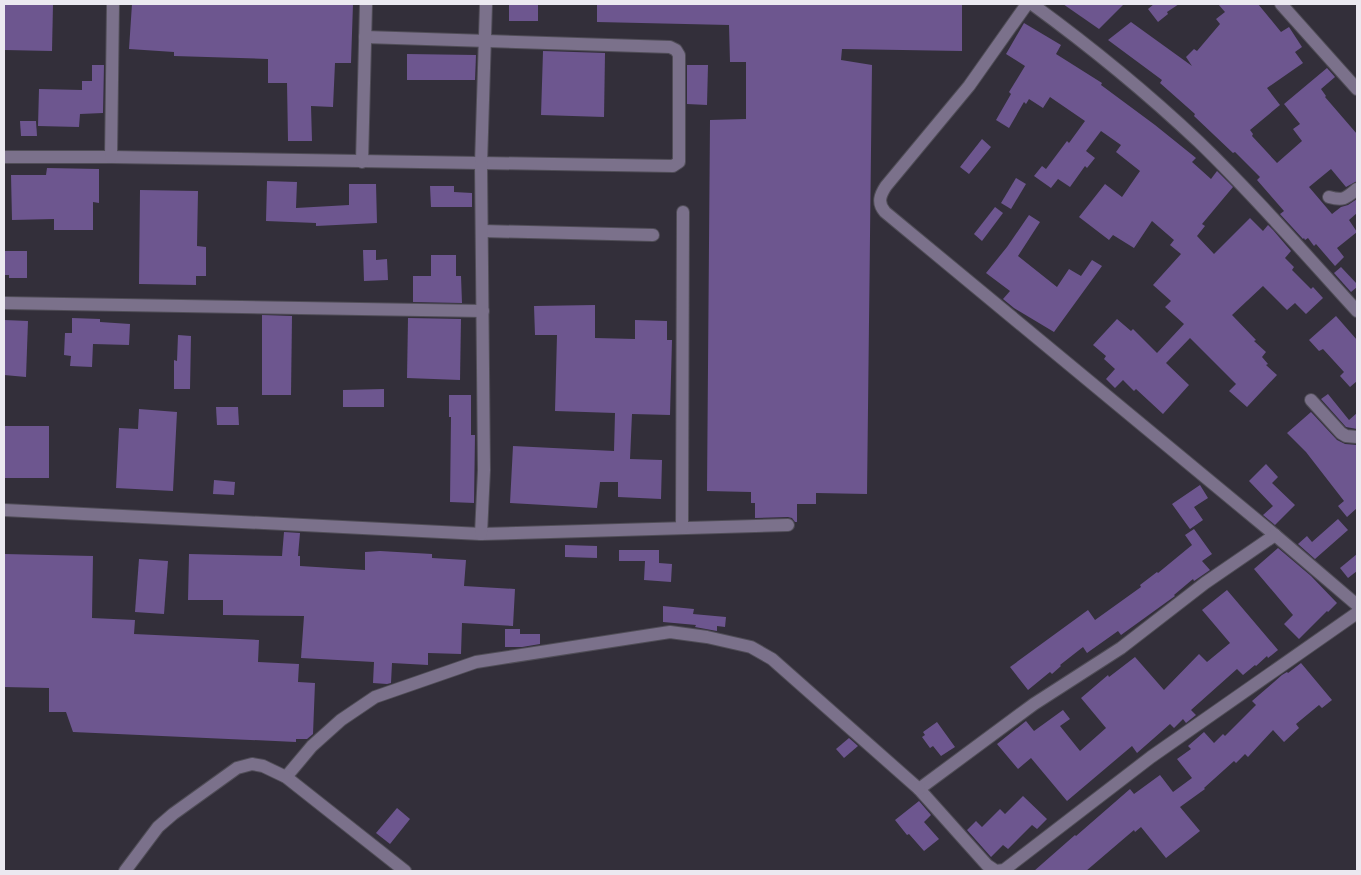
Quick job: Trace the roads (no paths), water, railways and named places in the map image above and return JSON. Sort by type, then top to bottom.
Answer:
[{"type":"street","points":[[111,158],[113,4]]},
{"type":"street","points":[[362,162],[366,4]]},
{"type":"street","points":[[481,534],[484,470],[482,164],[486,4]]},
{"type":"street","points":[[1027,4],[969,86],[886,186],[880,199],[880,206],[900,225],[1357,605]]},
{"type":"street","points":[[1032,4],[1105,58],[1199,143],[1274,219],[1357,311]]},
{"type":"street","points":[[1281,4],[1357,89]]},
{"type":"street","points":[[4,157],[673,166],[679,162],[679,55],[676,50],[670,47],[365,37]]},
{"type":"street","points":[[1329,197],[1338,200],[1345,199],[1357,189]]},
{"type":"street","points":[[682,528],[683,212]]},
{"type":"street","points":[[483,231],[652,235]]},
{"type":"street","points":[[4,303],[483,310]]},
{"type":"street","points":[[1311,400],[1341,433],[1353,438],[1357,437]]},
{"type":"street","points":[[4,510],[481,534],[788,525]]},
{"type":"street","points":[[918,789],[1034,704],[1121,648],[1205,583],[1274,535]]},
{"type":"street","points":[[286,777],[312,746],[341,720],[375,697],[476,662],[670,632],[751,647],[772,659],[918,789],[987,865],[996,871],[1004,870],[1151,757],[1357,613]]},
{"type":"street","points":[[125,871],[158,827],[173,814],[237,768],[252,764],[263,766],[286,777],[405,871]]}]
